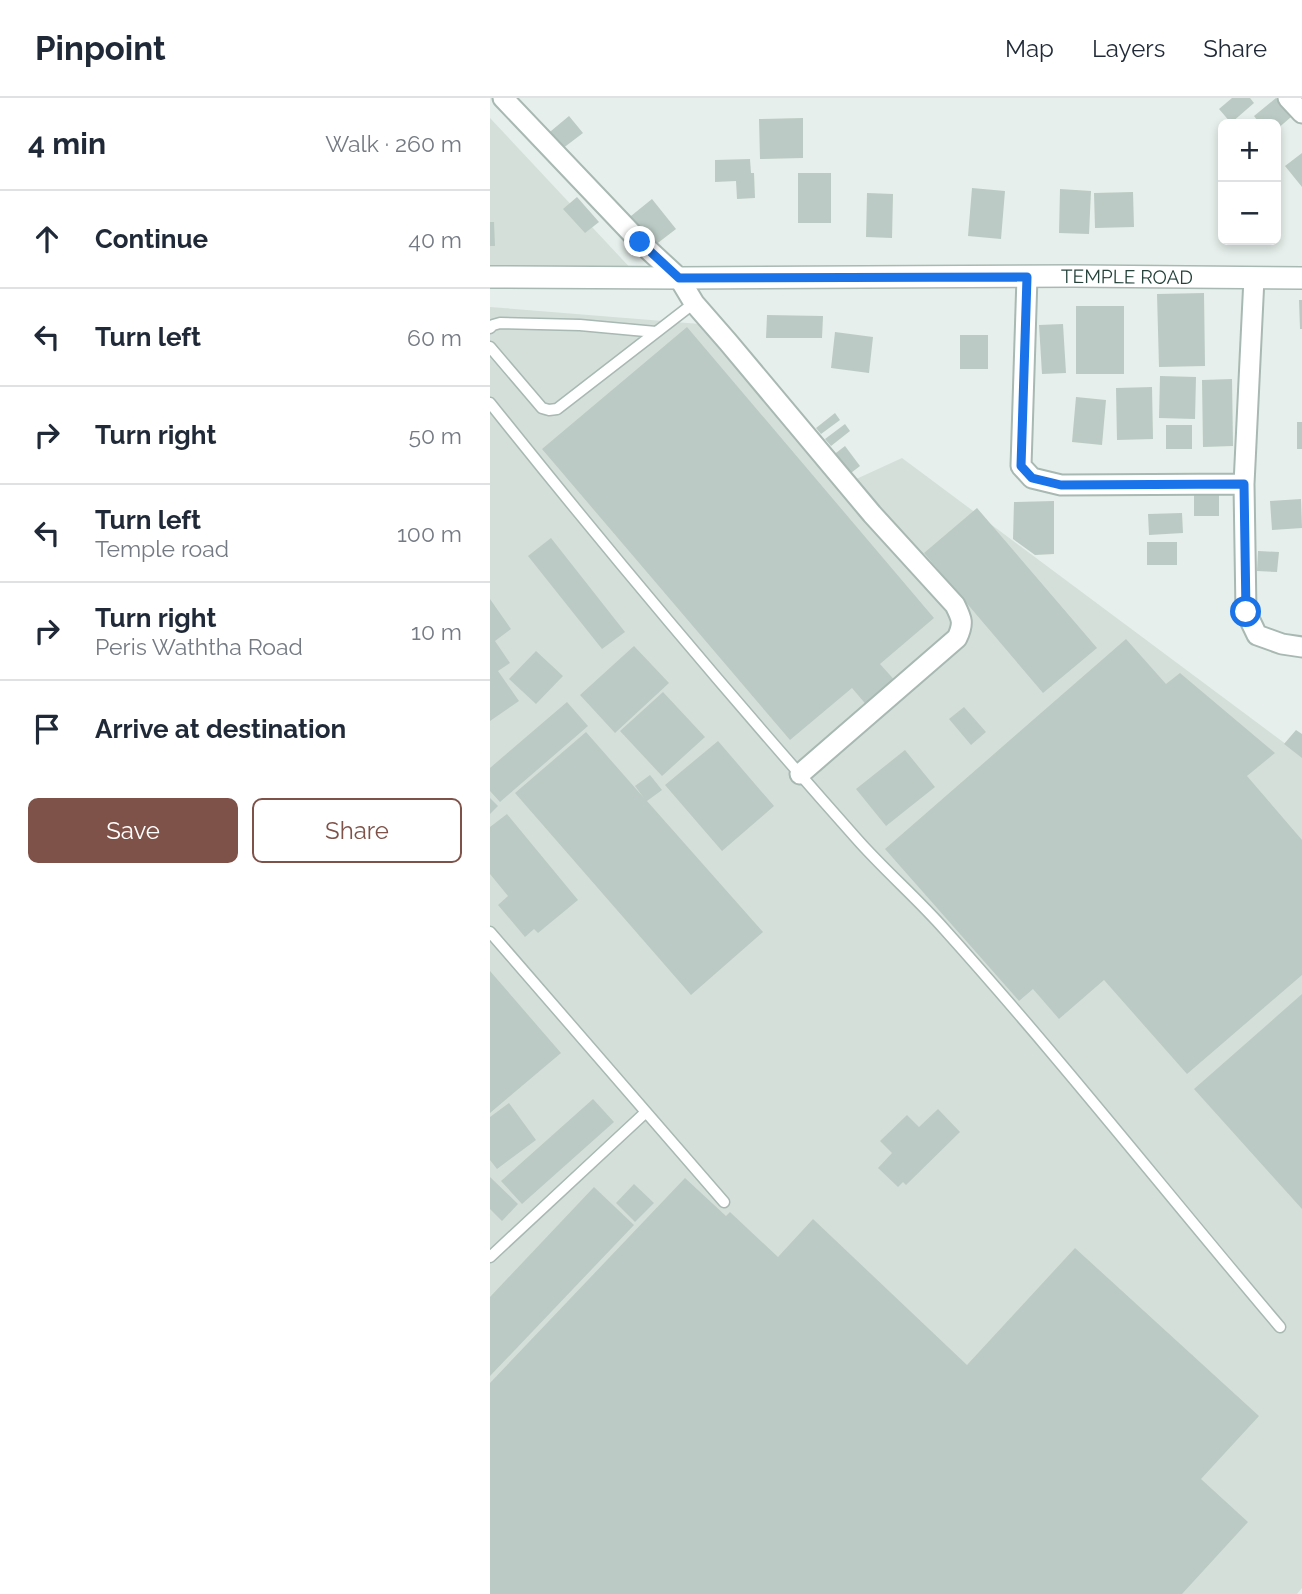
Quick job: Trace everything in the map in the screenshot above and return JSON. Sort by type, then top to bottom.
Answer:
[{"type":"street","points":[[503,98],[640,242],[679,278],[694,303],[872,514],[955,605],[962,619],[957,638],[800,774]]},
{"type":"street","name":"TEMPLE ROAD","points":[[490,277],[1302,278]]},
{"type":"street","points":[[1027,277],[1021,466],[1032,478],[1061,485],[1244,484]]},
{"type":"street","points":[[1254,278],[1244,484],[1246,612],[1257,635],[1282,644],[1302,647]]},
{"type":"lane","points":[[490,347],[542,408],[557,409],[694,303]]},
{"type":"lane","points":[[490,328],[500,323],[580,325],[656,332]]},
{"type":"lane","points":[[490,403],[558,489],[738,704],[859,841],[943,927],[1037,1034],[1280,1327]]},
{"type":"lane","points":[[490,932],[724,1202]]},
{"type":"lane","points":[[490,1257],[646,1112]]},
{"type":"shaded area","points":[[490,118],[636,274],[490,270]]},
{"type":"shaded area","points":[[490,307],[700,324],[841,486],[902,458],[1302,756],[1302,1588],[1297,1594],[490,1594]]},
{"type":"building","points":[[1232,98],[1250,98],[1254,103],[1236,119],[1228,119],[1219,109]]},
{"type":"building","points":[[1276,98],[1291,117],[1281,126],[1281,119],[1256,119],[1254,116]]},
{"type":"building","points":[[569,116],[583,133],[558,152],[545,136]]},
{"type":"building","points":[[803,118],[803,158],[760,159],[759,119]]},
{"type":"building","points":[[1302,153],[1302,187],[1285,166]]},
{"type":"building","points":[[750,159],[751,173],[754,173],[755,198],[737,199],[736,181],[715,182],[715,160]]},
{"type":"building","points":[[798,173],[831,173],[831,223],[798,223]]},
{"type":"building","points":[[972,188],[1005,191],[1001,239],[968,236]]},
{"type":"building","points":[[1060,189],[1091,191],[1089,234],[1059,233]]},
{"type":"building","points":[[1133,192],[1134,227],[1095,228],[1094,193]]},
{"type":"building","points":[[867,193],[893,194],[892,238],[866,237]]},
{"type":"building","points":[[577,197],[599,222],[585,233],[563,209]]},
{"type":"building","points":[[652,199],[676,229],[650,249],[626,220]]},
{"type":"building","points":[[490,222],[494,222],[495,246],[490,246]]},
{"type":"building","points":[[1204,293],[1205,366],[1159,367],[1157,294]]},
{"type":"building","points":[[1299,300],[1302,300],[1302,329],[1300,329]]},
{"type":"building","points":[[1076,306],[1124,306],[1124,374],[1076,374]]},
{"type":"building","points":[[767,315],[823,316],[822,338],[766,338]]},
{"type":"building","points":[[1063,324],[1066,373],[1042,374],[1039,325]]},
{"type":"building","points":[[687,327],[934,618],[880,664],[898,684],[869,708],[852,688],[790,740],[542,449]]},
{"type":"building","points":[[835,332],[873,337],[869,373],[831,368]]},
{"type":"building","points":[[960,335],[988,335],[988,369],[960,369]]},
{"type":"building","points":[[1160,376],[1196,377],[1195,419],[1159,418]]},
{"type":"building","points":[[1232,379],[1233,446],[1203,447],[1202,380]]},
{"type":"building","points":[[1152,387],[1153,439],[1117,440],[1116,388]]},
{"type":"building","points":[[1076,397],[1106,400],[1102,445],[1072,442]]},
{"type":"building","points":[[835,413],[840,420],[821,434],[816,428]]},
{"type":"building","points":[[1297,422],[1302,422],[1302,449],[1297,449]]},
{"type":"building","points":[[845,424],[850,431],[831,446],[825,439]]},
{"type":"building","points":[[1166,425],[1192,425],[1192,449],[1166,449]]},
{"type":"building","points":[[845,446],[860,466],[847,476],[832,456]]},
{"type":"building","points":[[1194,493],[1219,493],[1219,516],[1194,516]]},
{"type":"building","points":[[1301,499],[1302,528],[1272,530],[1270,501]]},
{"type":"building","points":[[1054,501],[1054,554],[1035,555],[1013,539],[1014,502]]},
{"type":"building","points":[[977,508],[1097,648],[1043,693],[924,553]]},
{"type":"building","points":[[1182,513],[1183,533],[1149,535],[1148,514]]},
{"type":"building","points":[[551,538],[625,632],[602,649],[528,556]]},
{"type":"building","points":[[1147,542],[1177,542],[1177,565],[1147,565]]},
{"type":"building","points":[[1258,551],[1279,552],[1277,572],[1257,571]]},
{"type":"building","points":[[490,599],[511,629],[495,641],[510,663],[498,671],[519,701],[490,721]]},
{"type":"building","points":[[1126,639],[1166,684],[1180,673],[1275,753],[1247,776],[1302,840],[1302,975],[1187,1074],[1104,980],[1059,1019],[1033,989],[1019,1001],[885,849]]},
{"type":"building","points":[[634,646],[669,683],[615,733],[580,695]]},
{"type":"building","points":[[536,651],[563,676],[536,704],[509,679]]},
{"type":"building","points":[[663,692],[705,737],[662,776],[620,731]]},
{"type":"building","points":[[567,702],[588,726],[500,802],[490,791],[490,768]]},
{"type":"building","points":[[964,707],[986,732],[971,745],[949,719]]},
{"type":"building","points":[[1296,730],[1302,734],[1302,758],[1284,744]]},
{"type":"building","points":[[586,732],[644,798],[635,786],[650,775],[662,790],[647,801],[763,932],[691,995],[515,793]]},
{"type":"building","points":[[718,741],[774,806],[722,851],[665,785]]},
{"type":"building","points":[[905,750],[935,787],[886,826],[856,789]]},
{"type":"building","points":[[490,798],[498,806],[490,814]]},
{"type":"building","points":[[507,814],[578,900],[538,933],[534,929],[525,937],[498,905],[508,896],[490,874],[490,827]]},
{"type":"building","points":[[490,971],[561,1053],[490,1113]]},
{"type":"building","points":[[1302,994],[1302,1209],[1194,1089]]},
{"type":"building","points":[[593,1099],[614,1122],[522,1204],[501,1181]]},
{"type":"building","points":[[509,1103],[536,1140],[497,1169],[490,1160],[490,1117]]},
{"type":"building","points":[[938,1109],[960,1132],[906,1185],[903,1182],[898,1187],[878,1168],[892,1153],[880,1141],[907,1115],[919,1127]]},
{"type":"building","points":[[490,1177],[518,1204],[502,1221],[490,1209]]},
{"type":"building","points":[[685,1178],[726,1216],[730,1212],[778,1257],[813,1219],[967,1365],[1075,1248],[1259,1416],[1201,1479],[1248,1522],[1182,1594],[490,1594],[490,1383]]},
{"type":"building","points":[[634,1184],[654,1203],[635,1222],[616,1203]]},
{"type":"building","points":[[594,1187],[634,1225],[490,1376],[490,1297]]},
{"type":"route","points":[[640,242],[679,278],[1027,277],[1021,466],[1032,478],[1061,485],[1244,484],[1246,612]]}]
